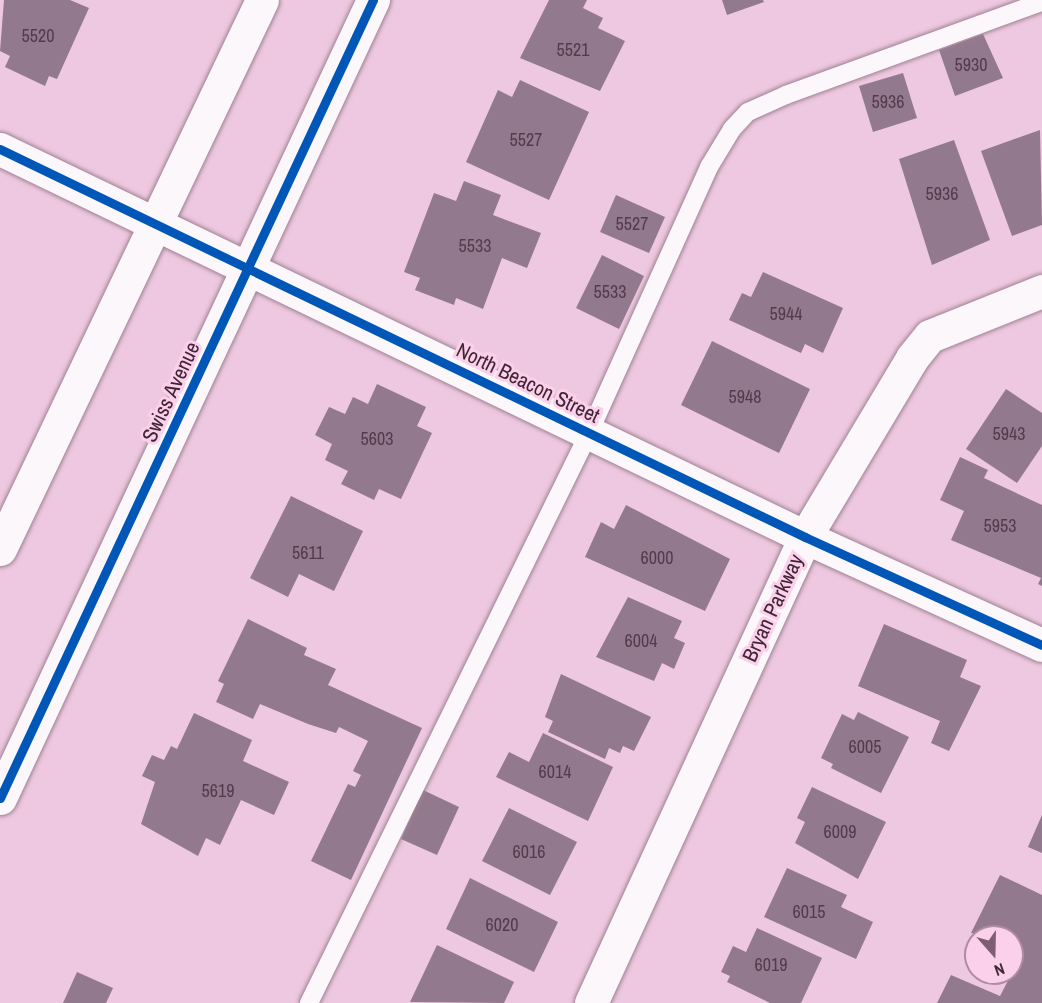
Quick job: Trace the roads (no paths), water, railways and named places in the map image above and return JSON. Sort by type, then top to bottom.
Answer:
[{"type":"street","points":[[0,549],[153,223],[262,0]]},
{"type":"street","name":"Swiss Avenue","points":[[4,781],[248,269],[373,0]]},
{"type":"street","name":"North Beacon Street","points":[[0,150],[805,537],[1042,645]]},
{"type":"street","name":"Bryan Parkway","points":[[591,1003],[805,537],[930,336],[1042,291]]},
{"type":"lane","points":[[309,1003],[589,433],[709,167],[732,129],[748,112],[1042,2]]}]
